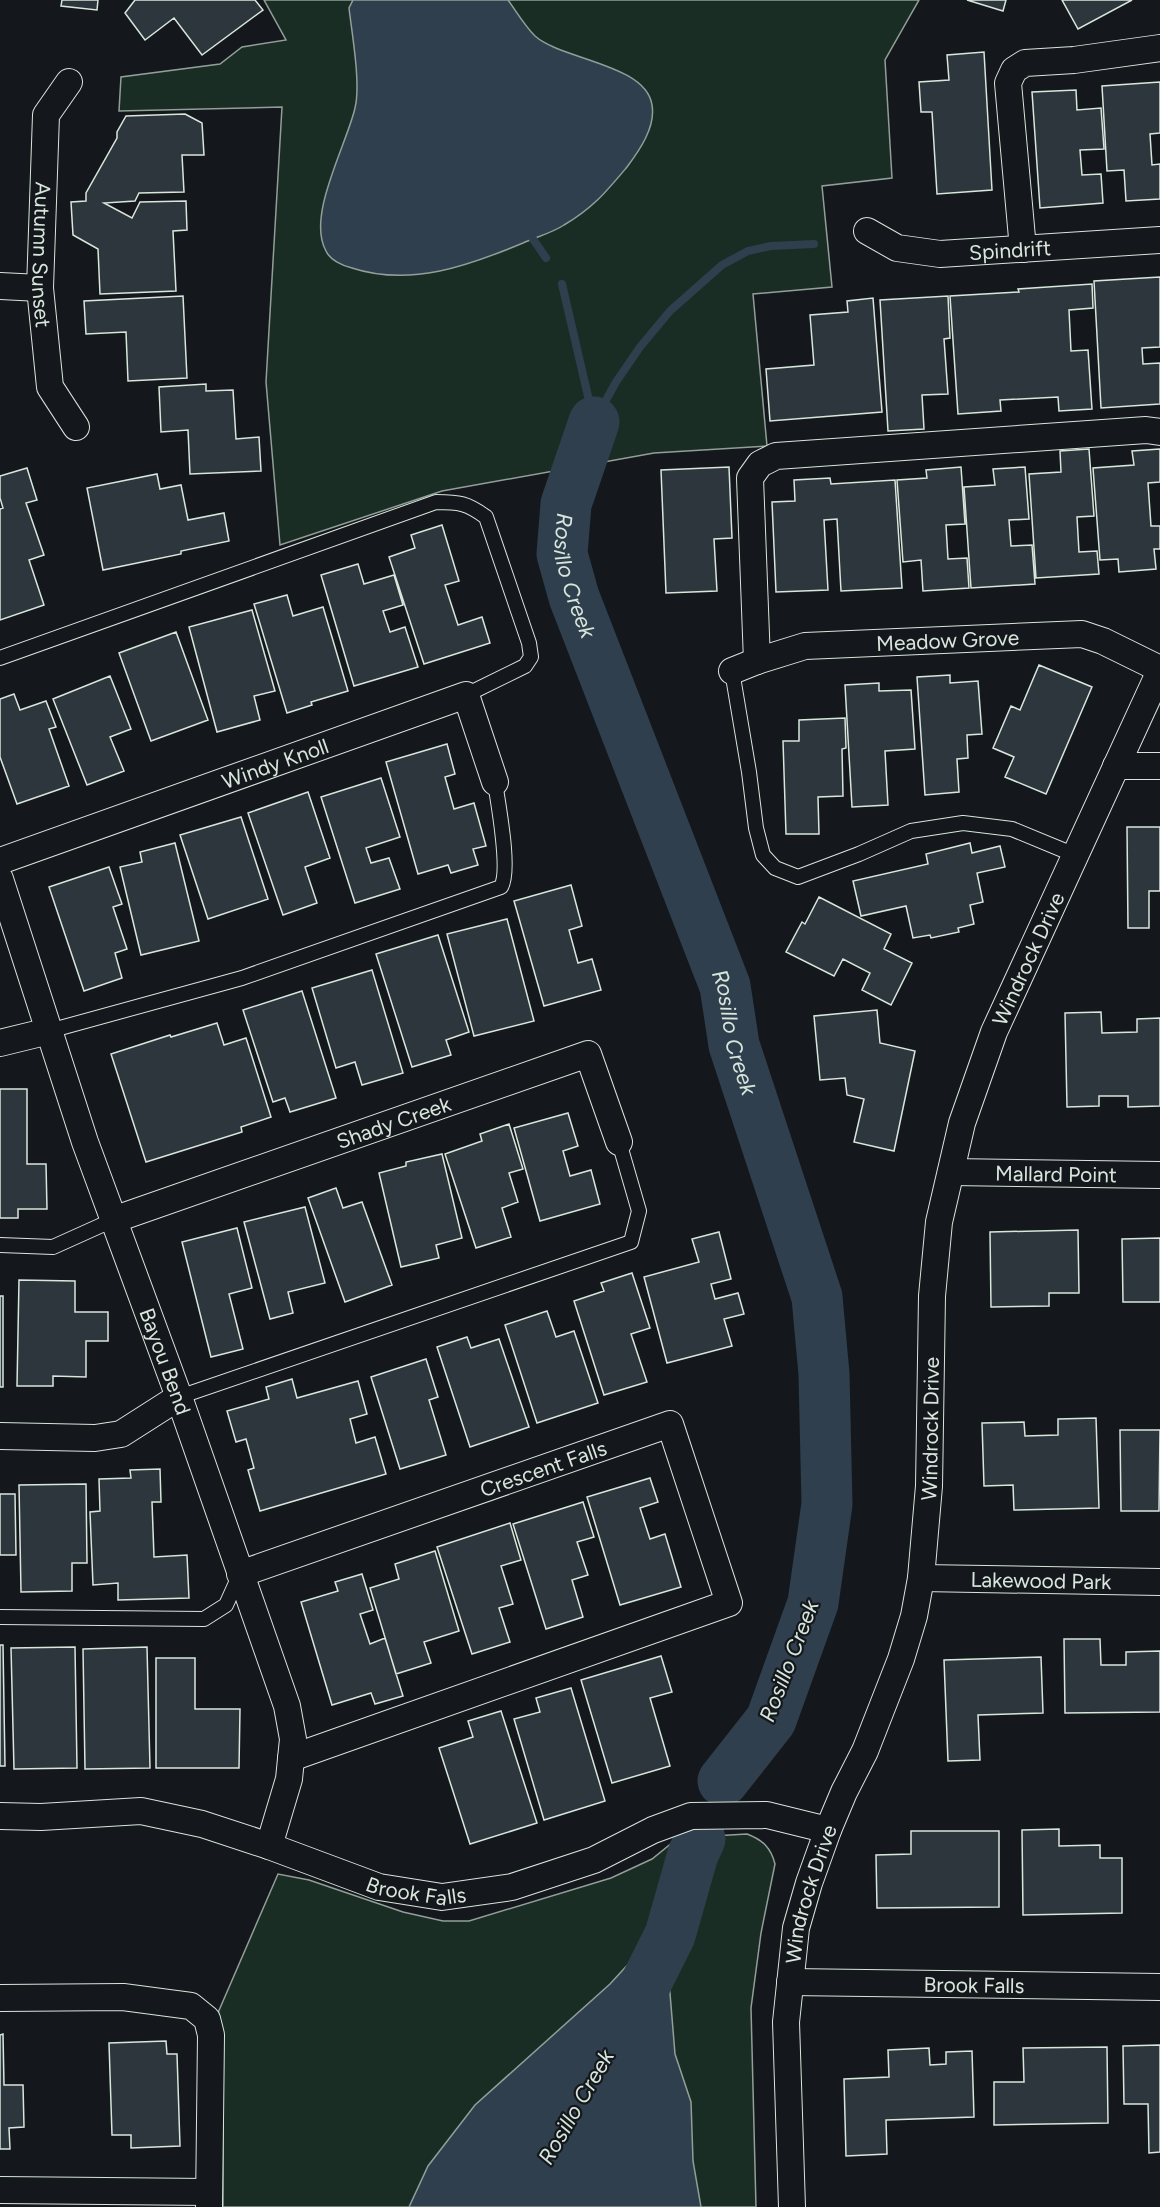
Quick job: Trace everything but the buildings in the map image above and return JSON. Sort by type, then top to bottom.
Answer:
[{"type":"street","points":[[1023,249],[1008,83],[1014,70],[1025,63],[1074,60],[1160,48]]},
{"type":"street","name":"Autumn Sunset","points":[[69,82],[46,116],[40,288],[50,387],[76,428]]},
{"type":"street","name":"Spindrift","points":[[867,231],[897,248],[940,254],[1160,240]]},
{"type":"street","points":[[0,286],[40,288]]},
{"type":"street","points":[[757,660],[750,478],[760,464],[776,456],[1146,430],[1160,432]]},
{"type":"street","name":"Meadow Grove","points":[[732,671],[757,660],[805,646],[1082,634],[1103,640],[1160,670]]},
{"type":"street","name":"Windrock Drive","points":[[792,2207],[786,2022],[796,1928],[828,1830],[865,1750],[901,1659],[914,1616],[921,1578],[929,1486],[932,1296],[939,1222],[962,1123],[994,1032],[1160,670]]},
{"type":"street","points":[[466,695],[495,782]]},
{"type":"street","name":"Windy Knoll","points":[[0,861],[466,695]]},
{"type":"street","points":[[1116,766],[1160,766]]},
{"type":"street","name":"Bayou Bend","points":[[0,879],[85,1142],[179,1397],[287,1706],[293,1739],[289,1779],[269,1846]]},
{"type":"street","points":[[0,1042],[49,1031]]},
{"type":"street","name":"Shady Creek","points":[[113,1220],[588,1054],[619,1142]]},
{"type":"street","name":"Mallard Point","points":[[951,1172],[1160,1175]]},
{"type":"street","points":[[0,1436],[95,1438],[121,1434],[179,1397]]},
{"type":"street","name":"Crescent Falls","points":[[240,1574],[670,1424],[729,1603],[291,1758]]},
{"type":"street","name":"Lakewood Park","points":[[921,1578],[1160,1582]]},
{"type":"street","name":"Brook Falls","points":[[0,1816],[141,1811],[202,1824],[379,1887],[442,1897],[512,1887],[594,1860],[653,1830],[691,1816],[767,1815],[828,1830]]},
{"type":"street","name":"Brook Falls","points":[[790,1982],[1160,1987]]},
{"type":"street","points":[[0,1998],[123,1997],[191,2006],[207,2019],[211,2035],[209,2199],[0,2190]]},
{"type":"lane","points":[[0,658],[436,502],[460,502],[474,508],[486,518],[529,643],[531,657],[525,666],[466,695]]},
{"type":"lane","points":[[732,671],[756,828],[763,855],[775,868],[798,877],[911,831],[963,823],[1012,829],[1075,855]]},
{"type":"lane","points":[[49,1031],[242,978],[501,886],[505,880],[495,782]]},
{"type":"lane","points":[[179,1397],[631,1242],[639,1210],[619,1142]]},
{"type":"lane","points":[[0,1245],[53,1247],[113,1220]]},
{"type":"lane","points":[[0,1617],[204,1619],[226,1605],[240,1574]]},
{"type":"green space","points":[[264,0],[919,0],[885,60],[892,178],[822,186],[832,287],[753,294],[767,446],[654,453],[442,491],[280,545],[266,382],[282,107],[119,111],[121,77],[220,64],[242,47],[286,40]]},
{"type":"green space","points":[[747,1834],[766,1845],[775,1864],[761,1933],[751,2008],[756,2207],[223,2207],[223,2039],[217,2015],[278,1874],[309,1880],[403,1912],[443,1921],[469,1921],[611,1878],[652,1859],[678,1838]]},
{"type":"water","points":[[353,0],[508,0],[535,36],[564,51],[619,71],[635,80],[646,91],[653,113],[646,138],[627,167],[598,199],[574,219],[549,233],[460,266],[417,275],[374,273],[341,264],[330,257],[326,251],[321,236],[321,219],[324,200],[351,123],[357,98],[349,8]]},
{"type":"water","points":[[655,1935],[670,1935],[678,1950],[669,1981],[675,2054],[691,2102],[693,2161],[701,2207],[409,2207],[428,2166],[475,2105],[610,1984]]},
{"type":"waterway","name":"Rosillo Creek","points":[[533,239],[546,258]]},
{"type":"waterway","points":[[594,422],[616,382],[640,347],[670,311],[722,265],[748,251],[771,246],[814,244]]},
{"type":"waterway","name":"Rosillo Creek","points":[[562,284],[594,422]]},
{"type":"waterway","name":"Rosillo Creek","points":[[594,422],[566,504],[562,554],[574,597],[725,986],[734,1045],[817,1297],[824,1374],[827,1504],[813,1603],[771,1720],[723,1781]]},
{"type":"waterway","name":"Rosillo Creek","points":[[639,1997],[670,1935],[693,1854],[700,1839]]}]
